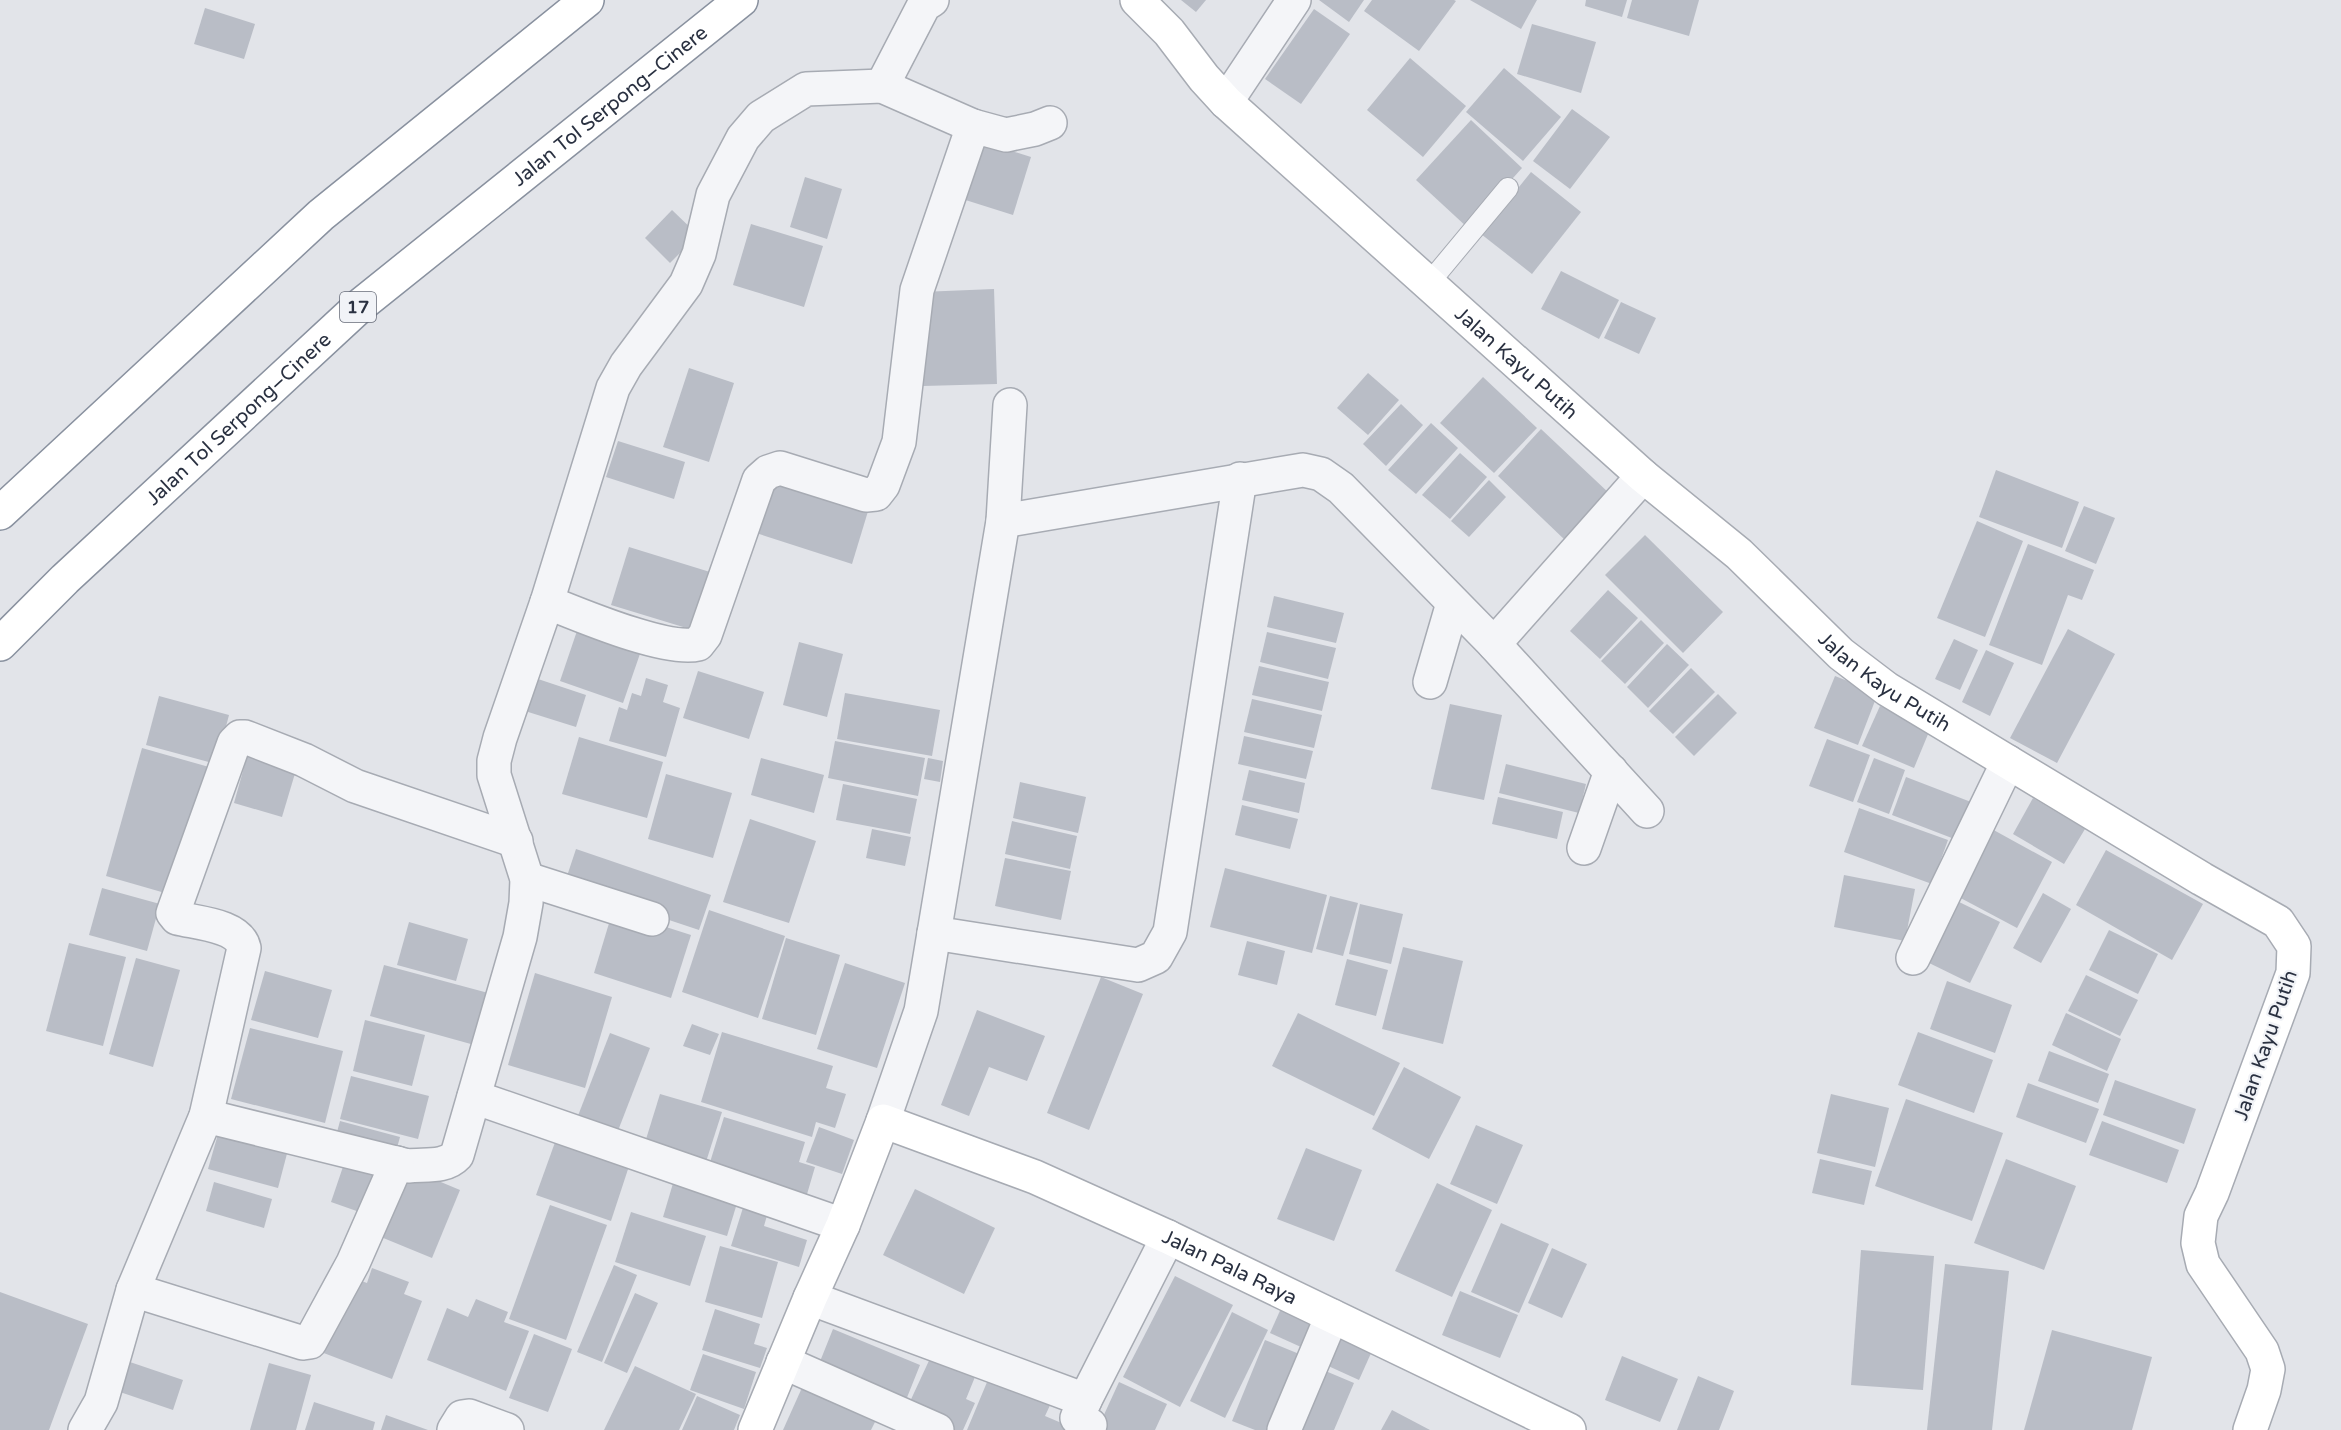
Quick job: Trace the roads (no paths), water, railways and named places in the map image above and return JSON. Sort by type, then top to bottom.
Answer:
[{"type":"main road","points":[[0,513],[321,215],[587,0]]},
{"type":"main road","name":"Jalan Tol Serpong–Cinere","points":[[0,644],[65,579],[362,304],[741,0]]},
{"type":"main road","name":"Jalan Kayu Putih","points":[[1137,0],[1168,32],[1226,102],[1643,476],[1739,554],[1841,654],[1887,688],[2278,922],[2294,946],[2293,973],[2212,1193],[2201,1216],[2198,1243],[2203,1264],[2262,1351],[2268,1369],[2264,1390],[2250,1430]]},
{"type":"main road","points":[[755,1430],[843,1225],[842,1222],[883,1121]]},
{"type":"main road","name":"Jalan Pala Raya","points":[[883,1121],[1035,1177],[1168,1237],[1569,1430]]},
{"type":"street","points":[[882,86],[924,5],[932,0]]},
{"type":"street","points":[[1226,102],[1294,0]]},
{"type":"street","points":[[206,1116],[408,1166],[451,1162],[457,1155],[520,937],[526,903],[527,879],[495,775],[494,761],[500,738],[547,602],[604,409],[619,375],[686,284],[695,268],[713,195],[743,138],[761,117],[806,89],[882,86],[974,126],[1006,135],[1035,129],[1050,123]]},
{"type":"street","points":[[547,602],[619,630],[677,645],[698,644],[705,635],[759,480],[768,472],[780,468],[866,495],[876,494],[883,486],[899,442],[916,291],[974,126]]},
{"type":"street","points":[[883,1121],[921,1011],[1003,521],[1010,405]]},
{"type":"street","points":[[1003,521],[1240,479],[1303,470],[1321,474],[1341,488],[1494,644],[1647,811]]},
{"type":"street","points":[[1494,644],[1643,476]]},
{"type":"street","points":[[934,933],[1138,964],[1156,957],[1170,932],[1240,479]]},
{"type":"street","points":[[1431,682],[1453,603]]},
{"type":"street","points":[[85,1430],[101,1402],[133,1290],[206,1116],[244,948],[242,941],[230,931],[177,918],[173,909],[237,739],[245,737],[304,760],[355,786],[516,841]]},
{"type":"street","points":[[1912,958],[2008,762]]},
{"type":"street","points":[[1584,848],[1611,771]]},
{"type":"street","points":[[527,879],[652,919]]},
{"type":"street","points":[[474,1097],[843,1225]]},
{"type":"street","points":[[133,1290],[303,1343],[310,1342],[353,1263],[397,1163]]},
{"type":"street","points":[[810,1298],[1086,1415],[1168,1237]]},
{"type":"street","points":[[1284,1430],[1332,1316]]},
{"type":"street","points":[[783,1362],[937,1430]]},
{"type":"street","points":[[454,1430],[462,1417],[469,1416],[507,1430]]},
{"type":"lane","points":[[1429,283],[1508,188]]}]
